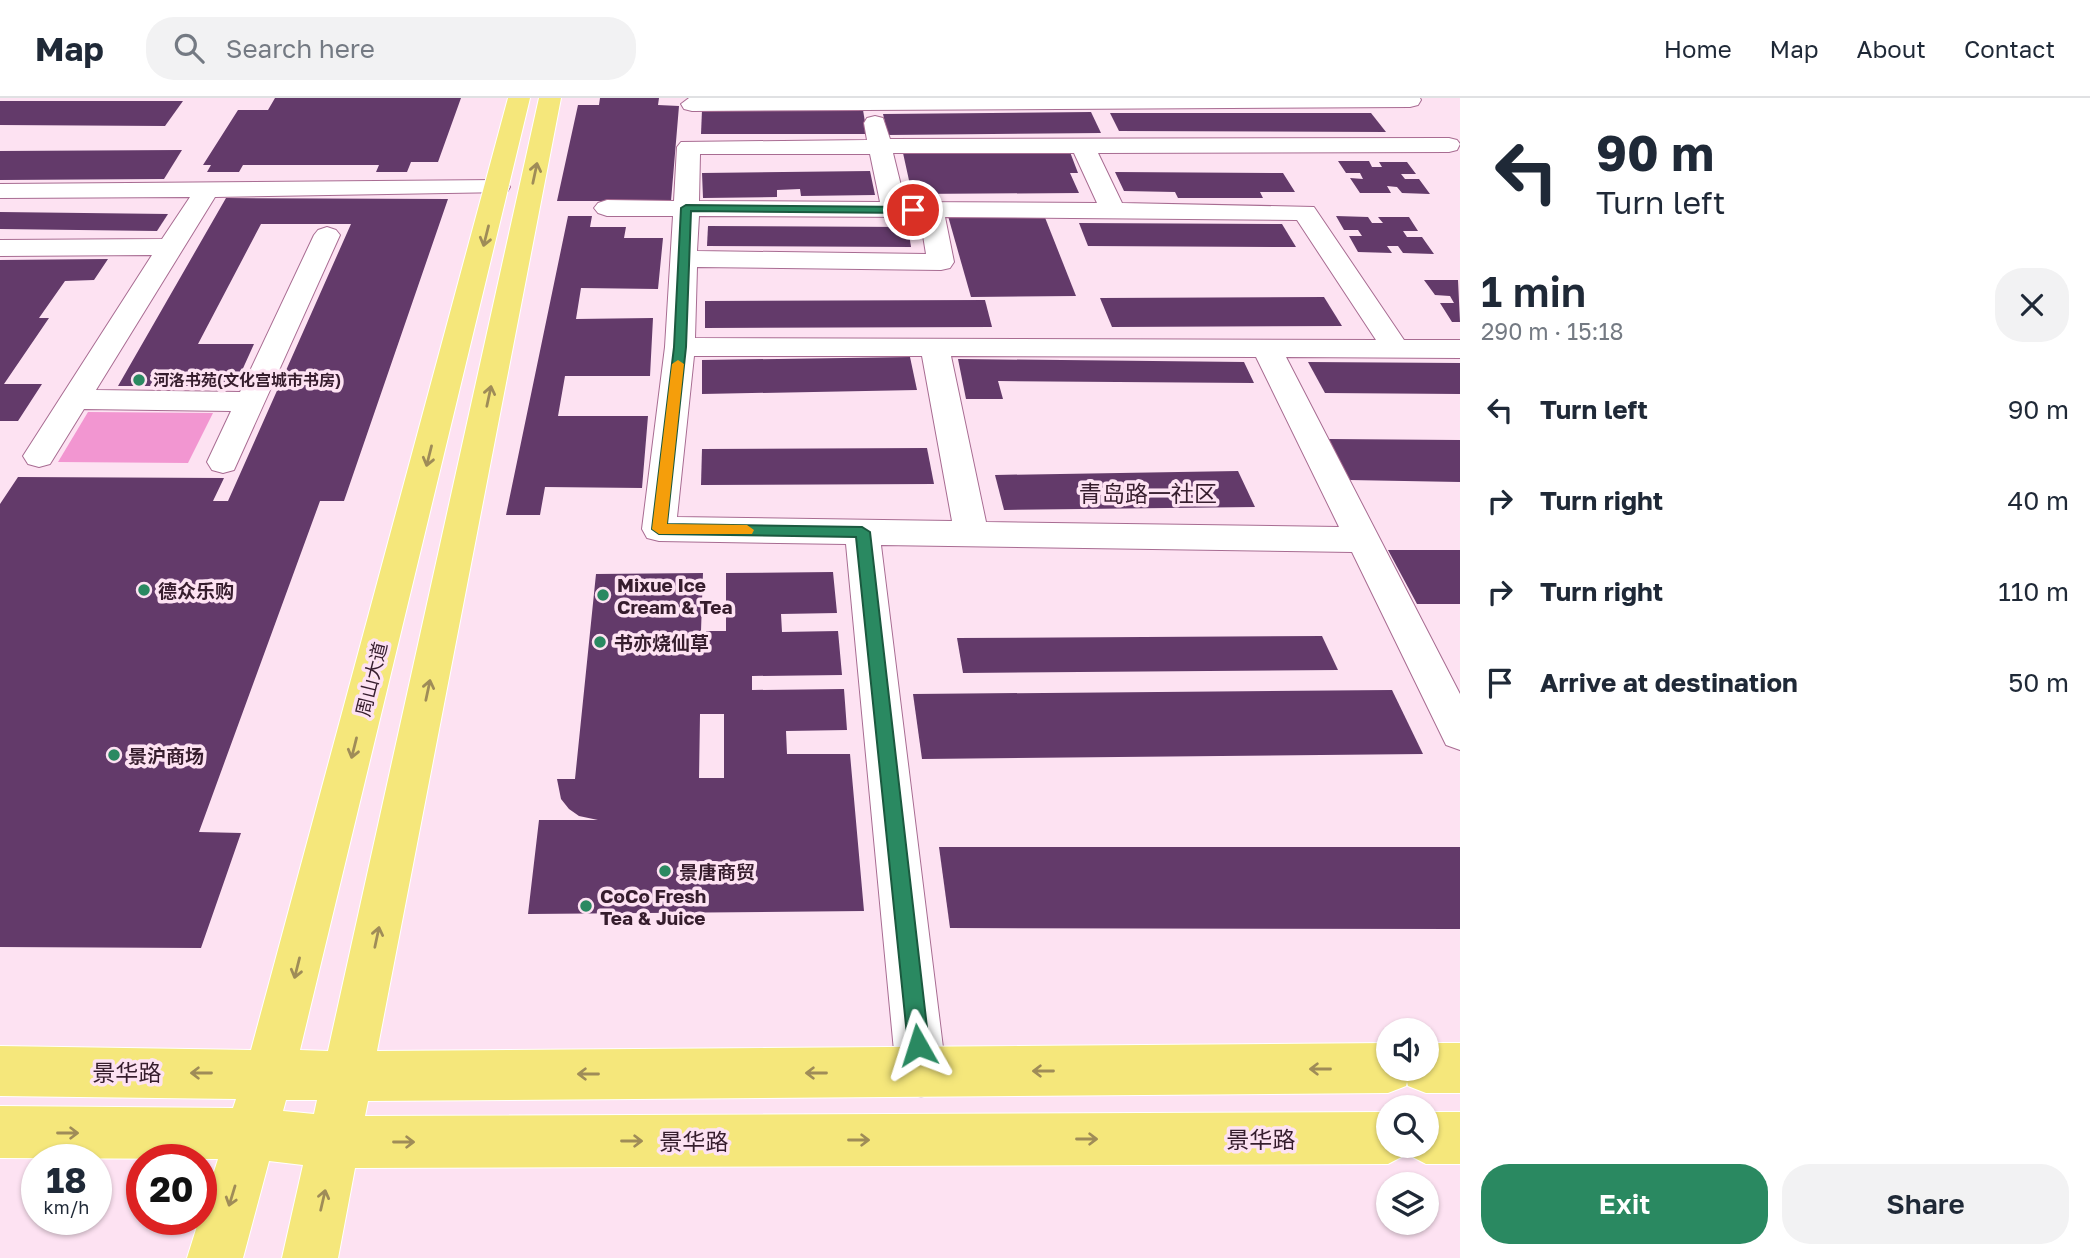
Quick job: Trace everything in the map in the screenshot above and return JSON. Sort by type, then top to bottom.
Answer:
[{"type":"main road","name":"周山大道","points":[[215,1258],[269,1073],[519,98]]},
{"type":"main road","points":[[310,1258],[550,98]]},
{"type":"main road","points":[[1439,1068],[1460,1068]]},
{"type":"main road","name":"景华路","points":[[0,1071],[349,1076],[1376,1069]]},
{"type":"main road","name":"景华路","points":[[0,1132],[252,1134],[336,1142],[1376,1138]]},
{"type":"main road","points":[[1439,1138],[1460,1138]]},
{"type":"street","points":[[692,104],[1409,99],[1455,151]]},
{"type":"street","points":[[871,103],[894,209]]},
{"type":"street","points":[[1362,540],[659,529],[680,347],[689,146],[1083,146],[1455,151]]},
{"type":"street","points":[[1083,146],[1113,211]]},
{"type":"street","points":[[0,191],[498,187]]},
{"type":"street","points":[[39,456],[207,189]]},
{"type":"street","points":[[607,208],[1305,212],[1396,349]]},
{"type":"street","points":[[684,259],[941,262],[932,210]]},
{"type":"street","points":[[223,462],[327,235]]},
{"type":"street","points":[[0,248],[170,247]]},
{"type":"street","points":[[680,347],[1460,349]]},
{"type":"street","points":[[935,348],[971,534]]},
{"type":"street","points":[[1267,349],[1460,733]]},
{"type":"street","points":[[75,399],[250,402]]},
{"type":"street","points":[[862,532],[921,1072]]},
{"type":"shaded area","points":[[88,412],[213,413],[188,463],[58,462]]},
{"type":"building","points":[[275,98],[461,98],[438,162],[411,162],[407,172],[376,172],[379,165],[243,165],[239,172],[207,172],[211,165],[203,165],[238,110],[268,110]]},
{"type":"building","points":[[600,98],[659,98],[658,105],[679,106],[671,201],[557,201],[578,105],[599,105]]},
{"type":"building","points":[[0,101],[183,101],[165,126],[0,125]]},
{"type":"building","points":[[702,110],[863,110],[867,134],[701,134]]},
{"type":"building","points":[[1091,112],[1101,133],[888,135],[883,114]]},
{"type":"building","points":[[1110,113],[1371,113],[1386,132],[1119,131]]},
{"type":"building","points":[[182,150],[164,179],[0,180],[0,151]]},
{"type":"building","points":[[1070,152],[1078,173],[1070,173],[1079,193],[912,194],[903,153]]},
{"type":"building","points":[[1338,161],[1369,161],[1372,167],[1382,167],[1379,162],[1407,162],[1416,174],[1401,174],[1405,179],[1419,179],[1430,194],[1402,193],[1397,187],[1387,186],[1391,193],[1360,193],[1350,178],[1363,179],[1360,173],[1346,173]]},
{"type":"building","points":[[870,171],[875,195],[801,196],[800,189],[777,190],[777,197],[703,198],[702,173]]},
{"type":"building","points":[[1115,172],[1283,173],[1295,192],[1260,192],[1263,198],[1178,198],[1175,192],[1124,191]]},
{"type":"building","points":[[226,198],[448,199],[344,501],[320,501],[199,832],[241,833],[201,948],[0,947],[0,504],[18,477],[224,478],[213,501],[228,501],[351,224],[261,224],[198,344],[254,344],[235,386],[118,386]]},
{"type":"building","points":[[0,212],[168,214],[157,231],[0,229]]},
{"type":"building","points":[[1044,215],[1076,296],[971,297],[948,216]]},
{"type":"building","points":[[568,216],[592,216],[590,227],[626,227],[624,238],[663,238],[658,289],[581,288],[576,319],[653,318],[650,376],[565,376],[558,416],[648,416],[642,488],[545,487],[540,515],[506,515]]},
{"type":"building","points":[[1336,216],[1368,217],[1372,223],[1383,223],[1378,217],[1409,217],[1418,231],[1403,231],[1407,237],[1422,237],[1434,254],[1403,253],[1398,246],[1387,246],[1392,253],[1358,252],[1349,236],[1362,236],[1358,230],[1344,230]]},
{"type":"building","points":[[1079,223],[1282,224],[1296,247],[1088,246]]},
{"type":"building","points":[[708,226],[908,227],[911,247],[707,246]]},
{"type":"building","points":[[108,259],[94,280],[65,281],[39,318],[49,318],[4,384],[42,384],[18,421],[0,421],[0,260]]},
{"type":"building","points":[[1424,280],[1458,280],[1460,322],[1452,322],[1440,303],[1454,303],[1450,296],[1435,295]]},
{"type":"building","points":[[1324,297],[1342,326],[1112,327],[1100,298]]},
{"type":"building","points":[[985,300],[992,327],[705,328],[705,301]]},
{"type":"building","points":[[910,357],[917,390],[702,394],[702,360]]},
{"type":"building","points":[[958,359],[1244,362],[1254,383],[998,381],[1003,399],[966,399]]},
{"type":"building","points":[[1308,362],[1460,363],[1460,394],[1325,393]]},
{"type":"building","points":[[1328,439],[1460,440],[1460,482],[1349,480]]},
{"type":"building","points":[[927,448],[934,484],[701,485],[702,449]]},
{"type":"building","points":[[1238,471],[1255,507],[1004,510],[995,475]]},
{"type":"building","points":[[1388,550],[1460,550],[1460,604],[1417,604]]},
{"type":"building","points":[[833,572],[837,613],[781,614],[782,632],[838,631],[842,675],[752,676],[752,690],[844,689],[847,730],[786,731],[787,754],[850,754],[864,911],[528,914],[539,820],[598,820],[579,816],[569,809],[561,799],[557,779],[575,779],[596,574],[703,573],[701,631],[726,631],[726,573]],"holes":[[[700,714],[724,714],[724,778],[699,778]]]},
{"type":"building","points":[[1322,636],[1338,670],[963,673],[957,638]]},
{"type":"building","points":[[1392,690],[1423,754],[922,759],[913,694]]},
{"type":"building","points":[[939,847],[1460,847],[1460,929],[950,928]]},
{"type":"slow traffic","points":[[678,364],[659,529],[747,530]]},
{"type":"place","name":"河洛书苑(文化宫城市书房)","points":[[139,380]]},
{"type":"place","name":"德众乐购","points":[[144,590]]},
{"type":"place","name":"Mixue Ice Cream & Tea","points":[[603,595]]},
{"type":"place","name":"书亦烧仙草","points":[[600,642]]},
{"type":"place","name":"景沪商场","points":[[114,755]]},
{"type":"place","name":"景唐商贸","points":[[665,871]]},
{"type":"place","name":"CoCo Fresh Tea & Juice","points":[[586,906]]},
{"type":"district","name":"青岛路一社区","points":[[1148,493]]},
{"type":"route","points":[[913,210],[686,208],[680,347],[659,529],[862,532],[918,1045]]}]
